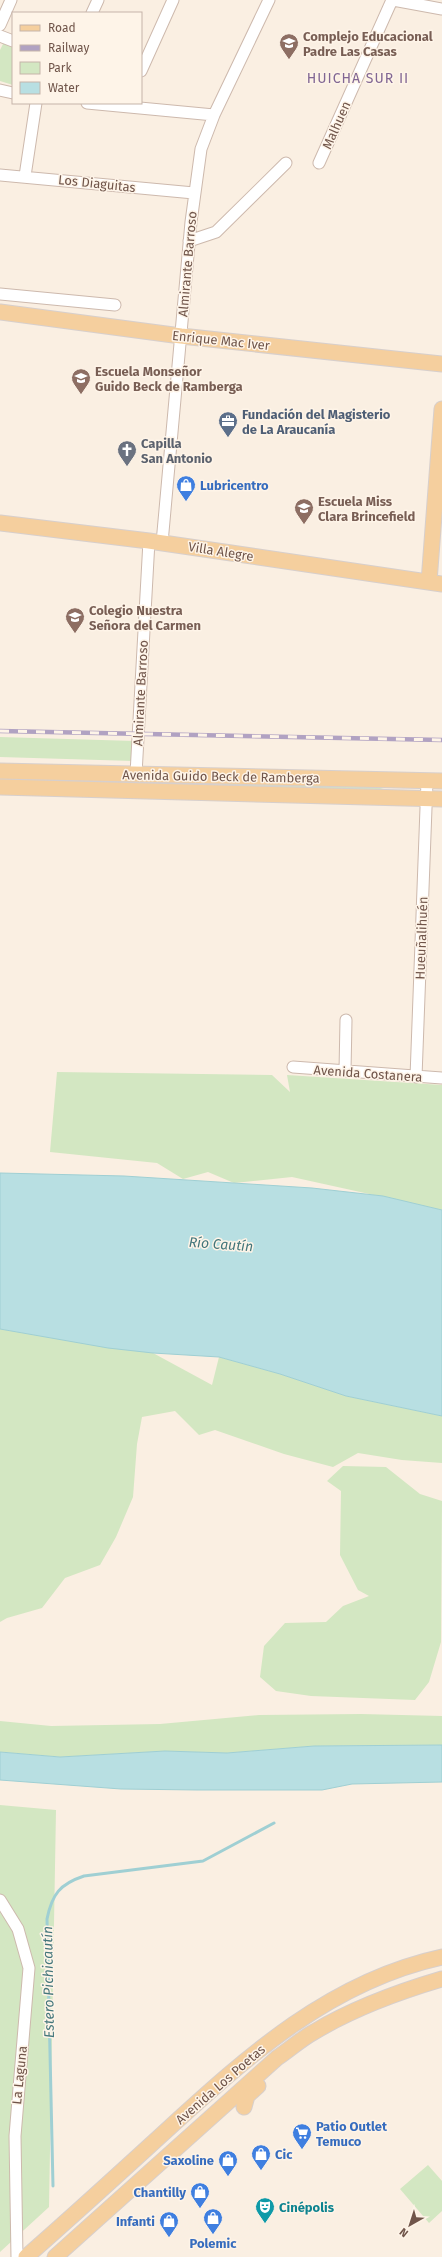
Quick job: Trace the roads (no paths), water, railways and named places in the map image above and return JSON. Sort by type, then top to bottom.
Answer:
[{"type":"main road","name":"Enrique Mac Iver","points":[[0,312],[181,336],[442,364]]},
{"type":"main road","points":[[436,583],[442,409]]},
{"type":"main road","name":"Villa Alegre","points":[[0,523],[155,542],[436,583]]},
{"type":"main road","name":"Avenida Guido Beck de Ramberga","points":[[0,771],[442,781]]},
{"type":"main road","points":[[119,790],[131,783],[136,774],[142,784],[152,791]]},
{"type":"main road","name":"Avenida Guido Beck de Ramberga","points":[[0,788],[442,799]]},
{"type":"main road","name":"Avenida Los Poetas","points":[[26,2257],[208,2092],[290,2026],[332,1999],[370,1980],[409,1966],[442,1957]]},
{"type":"main road","name":"Avenida Los Poetas","points":[[55,2257],[277,2058],[314,2032],[367,2005],[408,1989],[442,1979]]},
{"type":"main road","points":[[244,2107],[247,2096],[287,2060],[312,2042],[327,2025]]},
{"type":"main road","points":[[78,2237],[105,2222],[154,2181]]},
{"type":"street","points":[[0,25],[11,0]]},
{"type":"street","points":[[92,12],[98,0]]},
{"type":"street","points":[[142,69],[173,0]]},
{"type":"street","name":"Almirante Barroso","points":[[136,774],[155,542],[181,336],[194,193],[201,149],[214,115],[269,0]]},
{"type":"street","points":[[393,0],[442,9]]},
{"type":"street","name":"Malhuen","points":[[319,162],[393,0]]},
{"type":"street","points":[[0,36],[12,41]]},
{"type":"street","points":[[0,90],[12,93]]},
{"type":"street","points":[[25,176],[36,104]]},
{"type":"street","points":[[106,104],[214,115]]},
{"type":"street","points":[[189,241],[216,232],[286,163]]},
{"type":"street","name":"Los Diaguitas","points":[[0,175],[25,176],[194,193]]},
{"type":"street","points":[[0,294],[115,305]]},
{"type":"street","name":"Hueuñalihuén","points":[[416,1077],[427,781]]},
{"type":"street","points":[[345,1071],[346,1020]]},
{"type":"street","name":"Avenida Costanera","points":[[293,1067],[442,1078]]},
{"type":"street","name":"La Laguna","points":[[0,1900],[18,1929],[29,1968],[14,2136],[17,2257]]},
{"type":"water","name":"Río Cautín","points":[[0,1173],[124,1176],[312,1188],[383,1196],[442,1210],[442,1416],[346,1396],[280,1374],[219,1357],[153,1353],[108,1348],[0,1329]]},
{"type":"water","points":[[442,1745],[442,1782],[352,1784],[322,1790],[198,1790],[121,1789],[0,1780],[0,1752],[60,1757],[165,1751],[227,1753],[314,1746]]},
{"type":"waterway","name":"Estero Pichicautín","points":[[53,2186],[47,1919],[49,1910],[58,1891],[69,1883],[84,1876],[203,1861],[274,1823]]},
{"type":"railway","points":[[0,731],[442,740]]},
{"type":"place","name":"Complejo Educacional Padre Las Casas","points":[[289,60]]},
{"type":"place","name":"Escuela Monseñor Guido Beck de Ramberga","points":[[81,395]]},
{"type":"place","name":"Fundación del Magisterio de La Araucanía","points":[[228,438]]},
{"type":"place","name":"Capilla San Antonio","points":[[127,467]]},
{"type":"place","name":"Lubricentro","points":[[186,502]]},
{"type":"place","name":"Escuela Miss Clara Brincefield","points":[[304,525]]},
{"type":"place","name":"Colegio Nuestra Señora del Carmen","points":[[75,634]]},
{"type":"place","name":"Patio Outlet Temuco","points":[[302,2150]]},
{"type":"place","name":"Cic","points":[[261,2171]]},
{"type":"place","name":"Saxoline","points":[[228,2177]]},
{"type":"place","name":"Chantilly","points":[[200,2209]]},
{"type":"place","name":"Cinépolis","points":[[265,2224]]},
{"type":"place","name":"Polemic","points":[[213,2235]]},
{"type":"place","name":"Infanti","points":[[169,2238]]},
{"type":"district","name":"HUICHA SUR II","points":[[358,78]]}]
